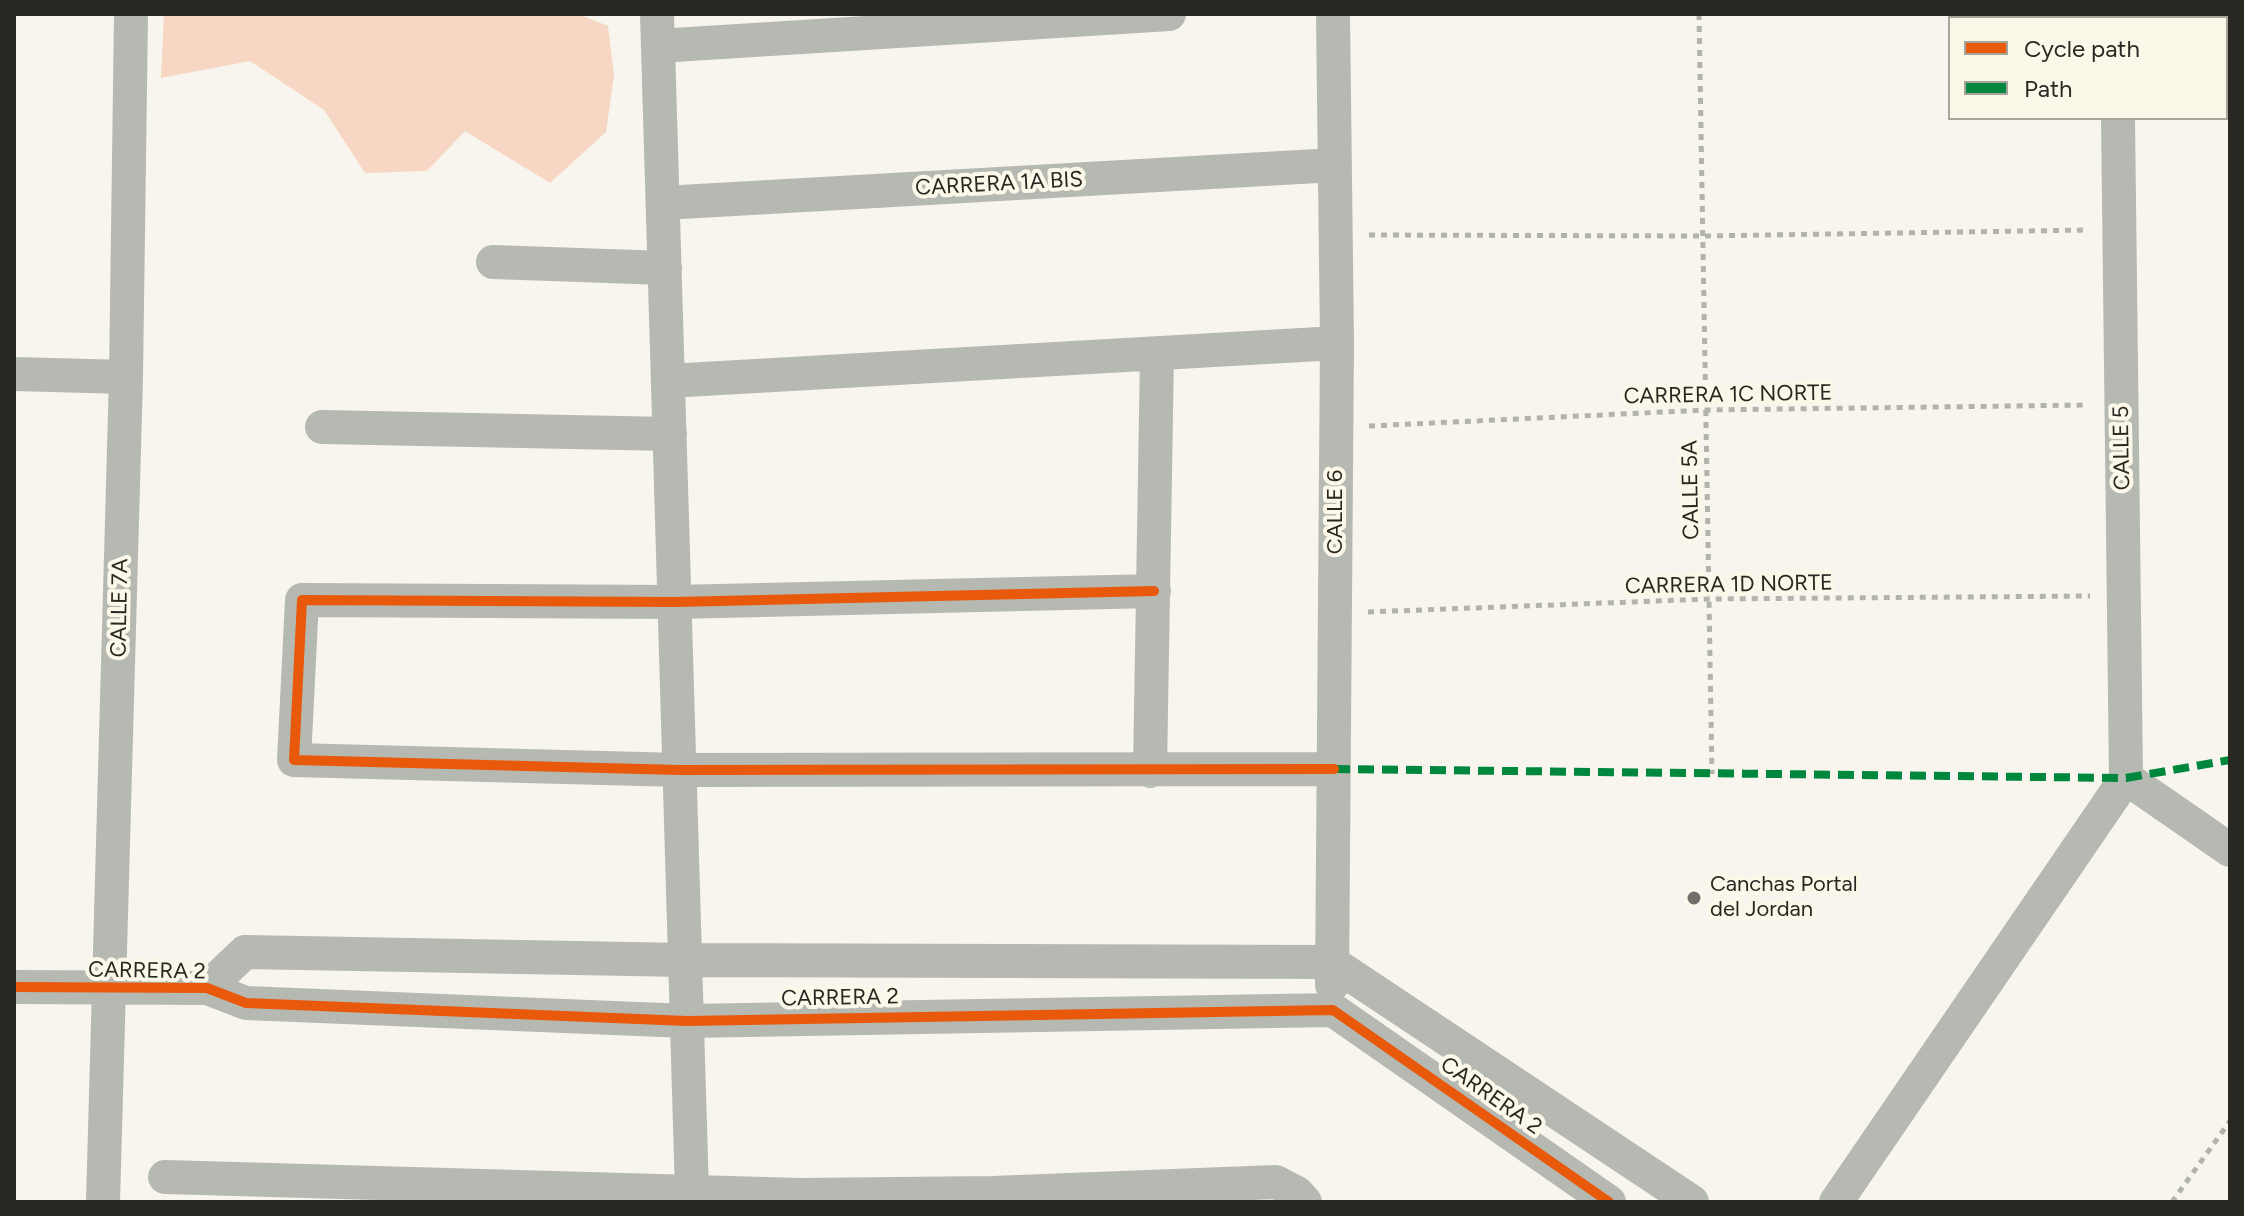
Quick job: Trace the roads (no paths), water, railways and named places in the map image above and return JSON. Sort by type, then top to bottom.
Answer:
[{"type":"street","name":"CALLE 7A","points":[[103,1202],[126,377],[131,14]]},
{"type":"street","points":[[692,1193],[658,30],[1169,14]]},
{"type":"street","name":"CALLE 6","points":[[1333,14],[1337,343],[1333,1010]]},
{"type":"street","name":"CALLE 5","points":[[2118,120],[2126,778]]},
{"type":"street","name":"CARRERA 1A BIS","points":[[663,203],[1335,165]]},
{"type":"street","points":[[493,262],[665,268]]},
{"type":"street","points":[[668,381],[1337,343]]},
{"type":"street","points":[[1150,771],[1157,354]]},
{"type":"street","points":[[14,374],[126,377]]},
{"type":"street","points":[[322,427],[670,434]]},
{"type":"street","points":[[1154,591],[675,602],[302,600],[294,760],[680,770],[1334,769]]},
{"type":"street","points":[[1836,1202],[2126,778],[2230,850]]},
{"type":"street","name":"CARRERA 2","points":[[207,988],[245,952],[685,960],[1331,962]]},
{"type":"street","points":[[1331,962],[1692,1202]]},
{"type":"street","name":"CARRERA 2","points":[[14,987],[111,990],[207,988],[246,1003],[687,1021],[1333,1010],[1609,1202]]},
{"type":"street","points":[[165,1177],[801,1198],[1172,1194],[1276,1182],[1297,1193],[1305,1202]]},
{"type":"place","name":"Canchas Portal del Jordan","points":[[1694,898]]}]
